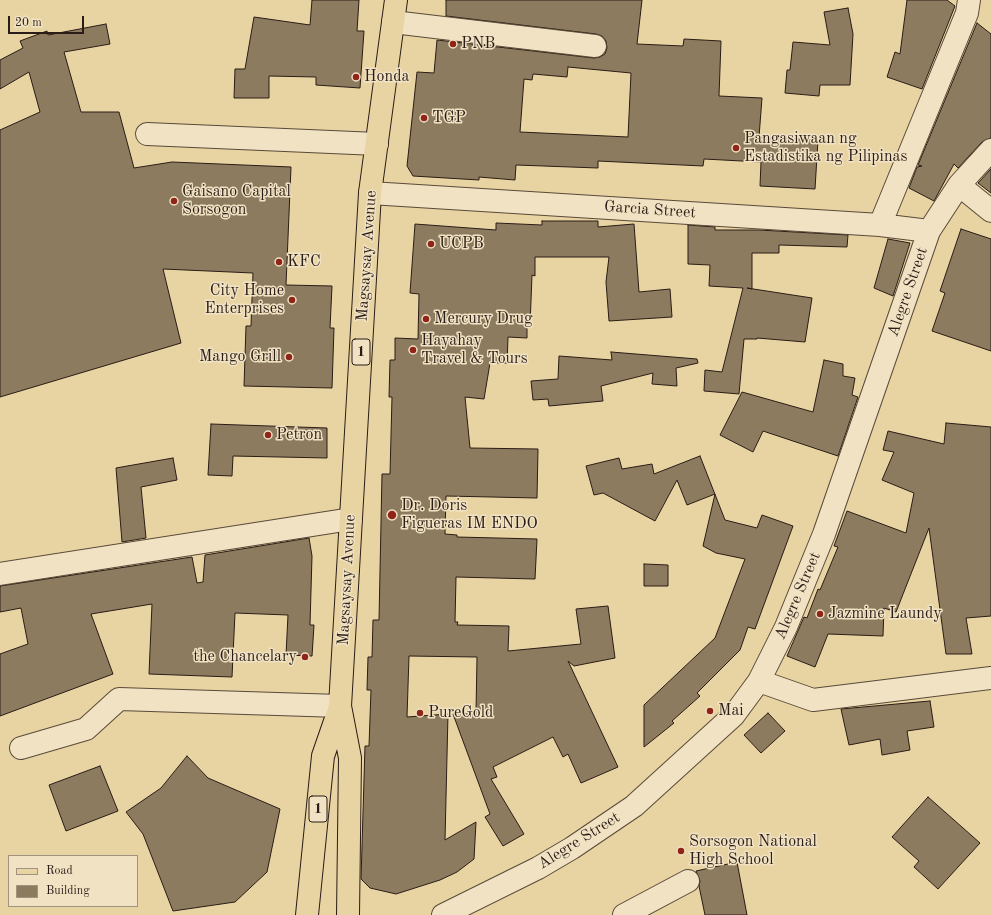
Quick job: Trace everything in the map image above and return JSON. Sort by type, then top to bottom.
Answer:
[{"type":"main road","name":"Magsaysay Avenue","points":[[348,915],[350,758],[340,706],[370,193],[396,0]]},
{"type":"main road","name":"Magsaysay Avenue","points":[[307,915],[323,756],[340,706]]},
{"type":"street","points":[[880,225],[967,13],[969,0]]},
{"type":"street","points":[[393,22],[595,46]]},
{"type":"street","points":[[148,134],[377,144]]},
{"type":"street","name":"Alegre Street","points":[[443,915],[538,868],[572,848],[634,806],[734,715],[759,681],[786,627],[824,534],[929,231],[959,185],[991,150]]},
{"type":"street","points":[[959,185],[991,211]]},
{"type":"street","name":"Garcia Street","points":[[370,193],[880,225],[929,231]]},
{"type":"street","points":[[0,574],[351,519]]},
{"type":"street","points":[[759,681],[813,700],[991,678]]},
{"type":"street","points":[[21,748],[86,729],[119,699],[340,706]]},
{"type":"street","points":[[624,915],[688,881]]},
{"type":"building","points":[[312,0],[359,0],[357,31],[364,31],[360,88],[316,85],[316,77],[269,76],[269,98],[234,98],[235,69],[245,69],[254,17],[310,25]]},
{"type":"building","points":[[446,0],[642,0],[637,44],[683,46],[684,39],[721,41],[719,96],[762,98],[759,137],[818,140],[815,189],[760,186],[761,162],[704,159],[703,166],[598,161],[598,168],[516,165],[515,180],[479,177],[479,180],[413,176],[407,166],[417,72],[434,73],[437,40],[594,58],[605,54],[607,48],[606,41],[602,36],[596,34],[446,16]],"holes":[[[568,67],[631,73],[628,137],[520,132],[524,79],[532,80],[533,74],[567,77]]]},
{"type":"building","points":[[907,0],[947,0],[955,6],[922,89],[887,77],[895,52],[900,54]]},
{"type":"building","points":[[848,8],[853,34],[850,85],[820,85],[819,96],[785,93],[787,70],[790,70],[793,42],[830,45],[824,12]]},
{"type":"building","points":[[977,23],[991,34],[991,138],[982,142],[958,168],[954,164],[934,201],[909,188],[917,167],[922,166],[918,165]]},
{"type":"building","name":"Gaisano Capital Sorsogon","points":[[106,24],[110,44],[64,52],[81,112],[119,112],[134,168],[172,162],[291,167],[286,285],[332,286],[330,328],[334,328],[332,388],[244,386],[246,326],[251,326],[253,273],[163,269],[181,343],[0,397],[0,130],[40,112],[29,72],[0,89],[0,60],[23,48],[20,41],[47,31],[48,35]]},
{"type":"building","points":[[991,169],[991,193],[978,183]]},
{"type":"building","points":[[542,221],[598,221],[598,227],[634,224],[639,292],[670,289],[672,317],[609,321],[606,282],[609,257],[535,257],[535,276],[532,275],[530,326],[527,327],[527,338],[508,337],[507,363],[490,363],[484,399],[465,397],[470,448],[538,449],[537,498],[446,496],[445,534],[457,535],[457,537],[537,539],[535,579],[456,577],[455,622],[458,622],[457,625],[509,626],[508,651],[581,644],[576,609],[608,606],[615,658],[574,666],[568,661],[618,767],[581,783],[568,754],[563,757],[553,737],[493,767],[497,777],[491,779],[524,834],[503,846],[485,817],[490,814],[453,714],[476,712],[477,657],[409,656],[407,717],[448,714],[445,840],[476,822],[474,859],[457,872],[440,880],[396,894],[370,888],[361,879],[365,746],[369,746],[371,690],[367,690],[368,657],[372,657],[373,620],[379,620],[382,474],[390,474],[392,397],[389,397],[390,360],[395,360],[395,338],[418,339],[419,294],[410,293],[415,224],[496,230],[496,223],[542,225]]},
{"type":"building","points":[[688,225],[715,227],[715,230],[759,230],[848,235],[847,247],[779,245],[779,253],[752,253],[752,289],[812,298],[805,342],[757,338],[744,339],[739,394],[704,391],[705,370],[722,372],[743,288],[709,286],[710,265],[688,264]]},
{"type":"building","points":[[961,229],[991,239],[991,351],[932,331],[945,293],[940,291]]},
{"type":"building","points":[[888,239],[910,243],[893,296],[874,288]]},
{"type":"building","points":[[611,352],[697,359],[698,363],[676,368],[677,386],[652,384],[653,373],[601,386],[603,401],[549,406],[548,399],[533,400],[531,381],[558,379],[559,356],[612,360]]},
{"type":"building","points":[[824,360],[843,364],[843,376],[855,378],[852,395],[858,397],[838,456],[763,431],[753,452],[720,435],[742,392],[813,412]]},
{"type":"building","points":[[946,423],[991,427],[991,616],[966,618],[972,654],[946,654],[929,528],[896,612],[884,608],[883,636],[828,634],[815,667],[787,656],[804,617],[807,618],[818,589],[820,590],[838,547],[834,546],[847,511],[906,533],[914,493],[882,480],[894,452],[883,450],[888,431],[944,444]]},
{"type":"building","points":[[211,424],[327,428],[327,458],[233,456],[232,476],[208,475]]},
{"type":"building","points":[[700,456],[715,494],[687,505],[677,480],[655,521],[603,493],[594,495],[586,466],[619,458],[622,469],[652,464],[654,474]]},
{"type":"building","points":[[173,458],[177,480],[141,487],[146,538],[122,542],[116,468]]},
{"type":"building","points":[[715,494],[725,520],[757,528],[762,515],[793,526],[755,629],[748,627],[740,650],[697,693],[700,696],[672,721],[674,723],[644,747],[644,705],[715,638],[745,559],[716,553],[703,546]]},
{"type":"building","points":[[309,538],[312,556],[310,625],[314,625],[312,656],[286,655],[288,615],[235,613],[232,677],[149,674],[152,604],[91,614],[113,674],[0,716],[0,654],[28,644],[21,608],[0,612],[0,586],[192,557],[197,583],[203,582],[205,555]]},
{"type":"building","points":[[644,564],[668,565],[668,586],[644,586]]},
{"type":"building","points":[[930,701],[934,727],[907,731],[910,750],[882,755],[880,739],[849,745],[841,709]]},
{"type":"building","points":[[768,713],[785,731],[761,753],[744,735]]},
{"type":"building","points":[[187,756],[208,778],[280,809],[267,872],[235,902],[173,911],[143,834],[126,812],[161,788]]},
{"type":"building","points":[[100,766],[118,811],[66,831],[49,785]]},
{"type":"building","points":[[928,797],[980,843],[938,889],[914,867],[919,861],[892,837]]},
{"type":"building","points":[[737,862],[747,915],[705,915],[699,886],[700,881],[696,871]]},
{"type":"place","name":"PNB","points":[[453,44]]},
{"type":"place","name":"Honda","points":[[356,77]]},
{"type":"place","name":"TGP","points":[[424,118]]},
{"type":"place","name":"Pangasiwaan ng Estadistika ng Pilipinas","points":[[736,148]]},
{"type":"place","name":"Gaisano Capital Sorsogon","points":[[174,201]]},
{"type":"place","name":"UCPB","points":[[431,244]]},
{"type":"place","name":"KFC","points":[[279,262]]},
{"type":"place","name":"City Home Enterprises","points":[[292,300]]},
{"type":"place","name":"Mercury Drug","points":[[426,319]]},
{"type":"place","name":"Hayahay Travel & Tours","points":[[413,350]]},
{"type":"place","name":"Mango Grill","points":[[289,357]]},
{"type":"place","name":"Petron","points":[[268,435]]},
{"type":"place","name":"Dr. Doris Figueras IM ENDO","points":[[392,515]]},
{"type":"place","name":"Jazmine Laundy","points":[[820,614]]},
{"type":"place","name":"the Chancelary","points":[[305,657]]},
{"type":"place","name":"Mai","points":[[710,711]]},
{"type":"place","name":"PureGold","points":[[420,713]]},
{"type":"place","name":"Sorsogon National High School","points":[[681,851]]}]
